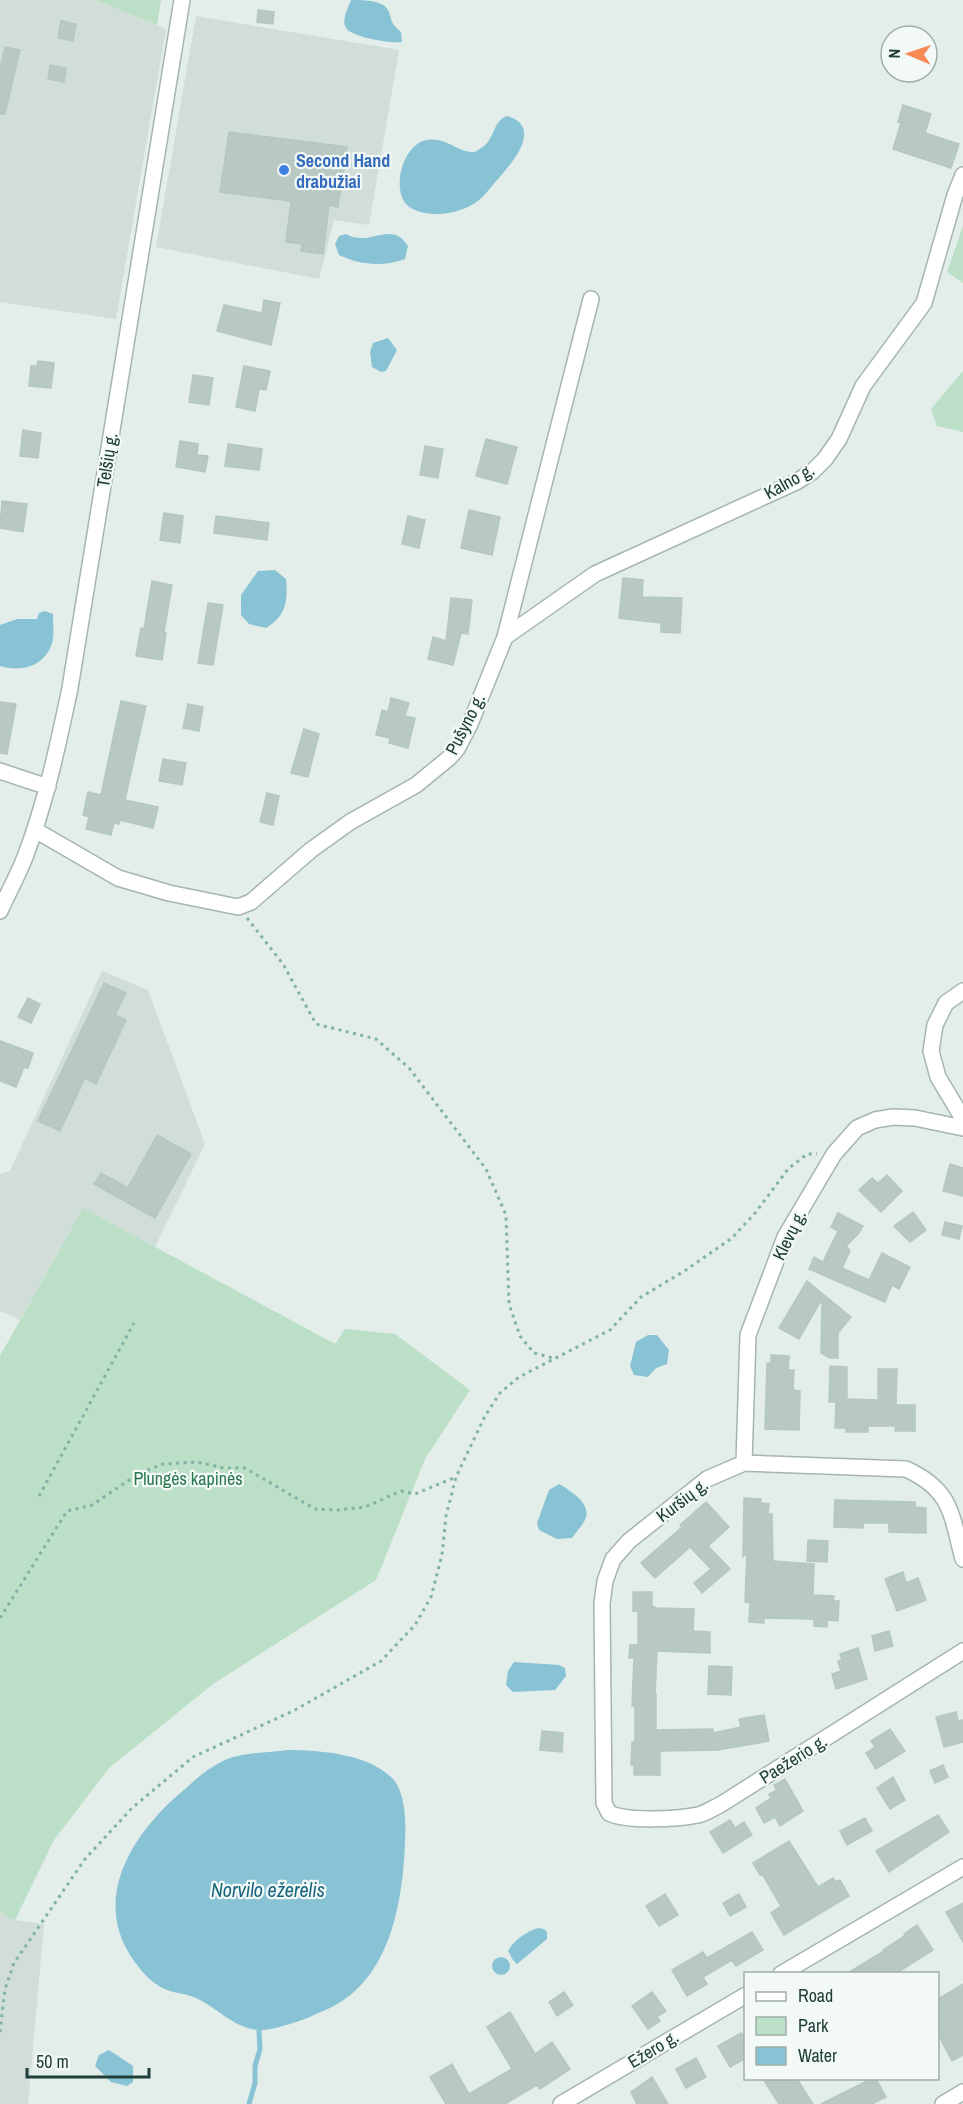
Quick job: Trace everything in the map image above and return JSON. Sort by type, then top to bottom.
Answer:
[{"type":"street","name":"Telšių g.","points":[[0,911],[35,830],[48,787],[70,688],[182,0]]},
{"type":"street","name":"Kalno g.","points":[[505,637],[595,574],[796,482],[812,472],[825,459],[839,439],[863,386],[924,303],[955,195],[963,176]]},
{"type":"street","name":"Pušyno g.","points":[[238,907],[251,902],[311,850],[350,822],[416,785],[449,758],[457,748],[470,724],[505,637],[591,299]]},
{"type":"street","points":[[0,771],[48,787]]},
{"type":"street","points":[[35,830],[118,878],[238,907]]},
{"type":"street","points":[[963,991],[946,1003],[935,1025],[931,1051],[938,1077],[963,1119]]},
{"type":"street","name":"Klevų g.","points":[[744,1463],[748,1335],[785,1237],[834,1154],[857,1128],[875,1120],[893,1117],[915,1118],[963,1128]]},
{"type":"street","name":"Kuršių g.","points":[[609,1813],[604,1803],[602,1603],[605,1581],[613,1558],[629,1541],[707,1479],[744,1463],[906,1469],[926,1478],[940,1492],[950,1511],[963,1558]]},
{"type":"street","name":"Paežerio g.","points":[[609,1813],[620,1818],[683,1817],[701,1814],[720,1805],[963,1651]]},
{"type":"street","points":[[784,1972],[963,1867]]},
{"type":"street","name":"Ežero g.","points":[[561,2104],[744,1996]]},
{"type":"street","points":[[943,2104],[963,2092]]},
{"type":"path","points":[[238,907],[283,964],[316,1024],[376,1039],[409,1068],[486,1169],[506,1215],[509,1304],[520,1336],[534,1353],[555,1358]]},
{"type":"path","points":[[0,2031],[5,1989],[14,1963],[85,1859],[132,1808],[193,1757],[296,1710],[381,1661],[415,1625],[431,1597],[442,1556],[446,1516],[456,1477],[485,1416],[500,1393],[519,1377],[610,1330],[641,1297],[686,1270],[732,1238],[756,1212],[788,1169],[807,1154],[834,1154]]},
{"type":"path","points":[[39,1496],[134,1323]]},
{"type":"path","points":[[0,1618],[67,1511],[92,1505],[138,1474],[164,1464],[197,1462],[225,1468],[245,1468],[315,1509],[338,1510],[365,1507],[401,1491],[415,1494],[456,1477]]},
{"type":"shaded area","points":[[0,0],[96,0],[166,29],[116,319],[0,302]]},
{"type":"shaded area","points":[[196,16],[399,50],[369,225],[334,220],[319,279],[156,247]]},
{"type":"shaded area","points":[[102,971],[148,990],[205,1144],[155,1247],[83,1208],[20,1320],[0,1311],[0,1174],[10,1171]]},
{"type":"shaded area","points":[[0,1912],[15,1920],[44,1924],[28,2104],[0,2104]]},
{"type":"green space","points":[[96,0],[161,0],[157,25]]},
{"type":"green space","points":[[963,226],[963,283],[947,272]]},
{"type":"green space","points":[[963,371],[963,432],[937,426],[931,409]]},
{"type":"green space","name":"Plungės kapinės","points":[[83,1208],[335,1344],[345,1329],[395,1334],[470,1390],[425,1459],[376,1580],[213,1684],[109,1768],[54,1840],[15,1920],[0,1912],[0,1356]]},
{"type":"water","points":[[351,0],[379,3],[387,8],[394,25],[401,32],[402,42],[372,39],[349,31],[344,22]]},
{"type":"water","points":[[507,116],[518,121],[523,128],[522,146],[510,164],[478,201],[469,207],[446,214],[419,212],[406,204],[402,197],[400,178],[405,160],[416,145],[423,141],[438,140],[468,152],[475,152],[486,144],[497,124]]},
{"type":"water","points":[[346,234],[363,238],[395,235],[408,246],[405,259],[372,264],[339,255],[335,244],[339,236]]},
{"type":"water","points":[[388,338],[397,350],[386,371],[381,372],[372,367],[370,352],[373,343]]},
{"type":"water","points":[[275,570],[286,579],[287,594],[282,613],[266,628],[249,624],[241,615],[241,595],[258,571]]},
{"type":"water","points":[[45,611],[53,614],[53,639],[46,655],[40,661],[26,667],[0,666],[0,625],[17,619],[37,619],[39,613]]},
{"type":"water","points":[[648,1335],[657,1335],[669,1350],[667,1364],[656,1368],[648,1377],[634,1375],[630,1366],[636,1342]]},
{"type":"water","points":[[559,1484],[578,1497],[585,1506],[584,1522],[572,1538],[557,1539],[539,1530],[537,1523],[549,1490]]},
{"type":"water","points":[[514,1662],[559,1665],[565,1668],[566,1676],[555,1690],[513,1692],[506,1685],[508,1671]]},
{"type":"water","name":"Norvilo ežerėlis","points":[[288,1750],[328,1752],[356,1758],[381,1769],[391,1777],[400,1790],[404,1807],[404,1864],[391,1932],[383,1953],[357,1989],[336,2005],[310,2017],[276,2028],[258,2030],[233,2022],[206,2003],[153,1982],[134,1961],[121,1937],[116,1913],[117,1890],[124,1867],[135,1845],[149,1825],[166,1806],[198,1778],[228,1759]]},
{"type":"water","points":[[538,1928],[547,1932],[547,1939],[517,1964],[508,1951],[521,1937]]},
{"type":"water","points":[[501,1957],[507,1960],[510,1966],[507,1972],[501,1975],[495,1972],[492,1966],[495,1960]]},
{"type":"water","points":[[109,2050],[133,2066],[133,2082],[127,2086],[111,2082],[95,2066],[99,2055]]},
{"type":"building","points":[[258,10],[274,12],[273,24],[257,22]]},
{"type":"building","points":[[61,21],[76,24],[73,41],[58,38]]},
{"type":"building","points":[[5,47],[20,50],[5,114],[0,114],[0,69]]},
{"type":"building","points":[[50,65],[66,68],[64,82],[48,79]]},
{"type":"building","points":[[903,105],[931,114],[925,133],[959,144],[951,168],[893,149],[901,123],[898,122]]},
{"type":"building","name":"Second Hand drabužiai","points":[[229,132],[347,147],[338,207],[329,205],[323,254],[301,251],[302,244],[286,242],[291,201],[220,192]]},
{"type":"building","points":[[264,300],[280,303],[271,345],[217,331],[224,305],[262,313]]},
{"type":"building","points":[[38,361],[54,363],[51,388],[29,386],[31,366],[37,366]]},
{"type":"building","points":[[244,366],[270,371],[266,390],[259,389],[255,411],[236,407]]},
{"type":"building","points":[[193,375],[213,378],[209,405],[189,402]]},
{"type":"building","points":[[23,430],[41,433],[38,458],[20,456]]},
{"type":"building","points":[[486,439],[517,447],[507,484],[476,476]]},
{"type":"building","points":[[180,441],[198,444],[197,455],[208,456],[205,472],[176,467]]},
{"type":"building","points":[[228,444],[262,449],[259,470],[225,466]]},
{"type":"building","points":[[425,446],[443,449],[438,478],[420,475]]},
{"type":"building","points":[[2,501],[27,504],[23,532],[0,528]]},
{"type":"building","points":[[469,510],[500,517],[492,555],[461,548]]},
{"type":"building","points":[[164,513],[183,516],[180,543],[160,540]]},
{"type":"building","points":[[216,516],[269,523],[267,540],[214,533]]},
{"type":"building","points":[[408,516],[425,520],[419,548],[402,544]]},
{"type":"building","points":[[623,578],[643,580],[642,597],[682,598],[680,633],[661,632],[661,623],[619,618]]},
{"type":"building","points":[[152,581],[172,585],[162,660],[136,656],[141,628],[144,629]]},
{"type":"building","points":[[451,598],[472,600],[468,634],[461,633],[453,665],[428,659],[433,637],[446,641]]},
{"type":"building","points":[[208,603],[223,605],[213,665],[198,663]]},
{"type":"building","points":[[391,698],[409,703],[405,716],[415,718],[408,748],[389,743],[390,738],[376,735],[382,710],[388,712]]},
{"type":"building","points":[[121,701],[146,706],[125,800],[158,807],[153,828],[120,820],[119,824],[114,823],[111,835],[86,829],[89,817],[83,815],[88,792],[101,795]]},
{"type":"building","points":[[0,702],[16,704],[7,754],[0,753]]},
{"type":"building","points":[[188,704],[203,707],[199,731],[183,728]]},
{"type":"building","points":[[304,729],[319,734],[308,777],[291,773]]},
{"type":"building","points":[[163,759],[186,763],[182,785],[159,781]]},
{"type":"building","points":[[267,793],[279,796],[273,825],[260,822]]},
{"type":"building","points":[[104,983],[126,993],[115,1015],[126,1020],[96,1084],[85,1078],[60,1131],[38,1121]]},
{"type":"building","points":[[28,998],[40,1004],[31,1023],[18,1017]]},
{"type":"building","points":[[0,1041],[33,1053],[28,1068],[24,1067],[16,1087],[0,1081]]},
{"type":"building","points":[[157,1135],[191,1154],[155,1218],[94,1184],[101,1173],[128,1188]]},
{"type":"building","points":[[950,1164],[963,1168],[963,1196],[943,1191]]},
{"type":"building","points":[[887,1175],[902,1191],[881,1212],[859,1190],[872,1178],[878,1183]]},
{"type":"building","points":[[913,1212],[926,1230],[910,1242],[894,1226]]},
{"type":"building","points":[[838,1213],[863,1226],[846,1246],[850,1251],[842,1268],[869,1280],[882,1253],[910,1267],[899,1289],[892,1285],[885,1302],[809,1269],[814,1257],[823,1262],[838,1231],[831,1227]]},
{"type":"building","points":[[945,1222],[962,1226],[959,1239],[942,1235]]},
{"type":"building","points":[[807,1281],[851,1317],[838,1333],[838,1358],[830,1358],[821,1353],[822,1299],[799,1339],[779,1328]]},
{"type":"building","points":[[771,1355],[789,1356],[788,1370],[794,1370],[793,1390],[800,1391],[799,1430],[765,1429],[767,1363],[771,1363]]},
{"type":"building","points":[[830,1366],[847,1367],[847,1399],[878,1400],[878,1369],[897,1369],[896,1405],[915,1405],[915,1431],[895,1431],[896,1426],[868,1426],[868,1432],[846,1432],[846,1428],[835,1428],[836,1402],[829,1402]]},
{"type":"building","points":[[744,1498],[761,1499],[761,1503],[769,1504],[768,1514],[772,1514],[773,1561],[814,1564],[813,1595],[834,1596],[833,1601],[839,1601],[838,1621],[827,1620],[827,1627],[814,1626],[814,1619],[764,1618],[764,1623],[749,1622],[750,1603],[745,1602],[747,1553],[743,1557]]},
{"type":"building","points":[[835,1500],[915,1502],[915,1507],[926,1508],[926,1533],[889,1532],[889,1523],[863,1523],[863,1528],[834,1527]]},
{"type":"building","points":[[706,1502],[729,1527],[708,1546],[730,1569],[702,1593],[694,1583],[711,1569],[690,1547],[655,1578],[641,1563],[682,1527],[680,1525]]},
{"type":"building","points":[[808,1540],[828,1541],[827,1562],[807,1561]]},
{"type":"building","points":[[903,1572],[906,1583],[918,1578],[926,1600],[897,1611],[885,1579]]},
{"type":"building","points":[[633,1592],[652,1592],[652,1606],[656,1608],[694,1609],[693,1631],[710,1632],[710,1653],[657,1651],[656,1730],[713,1729],[713,1733],[741,1727],[739,1719],[764,1715],[769,1741],[718,1750],[660,1751],[660,1775],[634,1775],[634,1765],[631,1765],[632,1742],[635,1742],[635,1706],[632,1706],[634,1658],[629,1658],[630,1645],[638,1645],[638,1611],[633,1611]]},
{"type":"building","points":[[889,1631],[893,1646],[875,1651],[872,1636]]},
{"type":"building","points":[[858,1648],[867,1679],[836,1689],[832,1674],[841,1671],[838,1661],[842,1660],[840,1654]]},
{"type":"building","points":[[709,1666],[732,1667],[731,1695],[708,1694]]},
{"type":"building","points":[[956,1712],[958,1721],[963,1720],[963,1742],[944,1747],[936,1717]]},
{"type":"building","points":[[890,1729],[905,1751],[876,1769],[866,1753],[875,1747],[871,1741]]},
{"type":"building","points":[[542,1731],[563,1733],[562,1752],[540,1750]]},
{"type":"building","points":[[943,1765],[948,1777],[935,1783],[930,1771]]},
{"type":"building","points":[[893,1777],[905,1800],[890,1809],[877,1788]]},
{"type":"building","points":[[785,1779],[803,1811],[780,1826],[775,1817],[764,1823],[756,1808],[771,1798],[769,1794],[777,1790],[774,1785]]},
{"type":"building","points":[[938,1815],[949,1832],[889,1872],[876,1851]]},
{"type":"building","points":[[865,1818],[872,1831],[847,1845],[840,1831]]},
{"type":"building","points":[[730,1820],[735,1828],[744,1822],[752,1835],[723,1853],[710,1832]]},
{"type":"building","points":[[789,1841],[818,1887],[833,1878],[836,1882],[840,1880],[849,1896],[784,1935],[771,1913],[781,1906],[753,1863]]},
{"type":"building","points":[[665,1894],[678,1915],[659,1926],[646,1906]]},
{"type":"building","points":[[739,1894],[746,1907],[730,1916],[723,1903]]},
{"type":"building","points":[[963,1903],[963,1942],[946,1912]]},
{"type":"building","points":[[917,1925],[933,1950],[898,1972],[849,1972],[884,1951],[905,1936],[904,1934]]},
{"type":"building","points":[[752,1932],[763,1950],[736,1966],[732,1960],[703,1977],[707,1984],[687,1996],[672,1970],[703,1952],[707,1958]]},
{"type":"building","points":[[963,1984],[963,2055],[952,2061],[939,2036],[939,1998]]},
{"type":"building","points":[[564,1992],[573,2005],[557,2016],[549,2002]]},
{"type":"building","points":[[652,1992],[666,2011],[657,2017],[660,2021],[648,2029],[632,2006]]},
{"type":"building","points":[[510,2012],[535,2054],[552,2042],[570,2069],[540,2089],[537,2085],[505,2104],[446,2104],[430,2077],[452,2064],[469,2094],[512,2069],[487,2027]]},
{"type":"building","points":[[741,2033],[744,2037],[744,2059],[730,2067],[718,2046]]},
{"type":"building","points":[[696,2058],[706,2077],[686,2088],[676,2069]]},
{"type":"building","points":[[652,2077],[668,2104],[637,2104],[631,2092]]},
{"type":"building","points":[[764,2080],[798,2080],[813,2104],[779,2104]]},
{"type":"building","points":[[869,2080],[877,2080],[886,2097],[872,2104],[821,2104]]},
{"type":"waterway","points":[[249,2104],[260,2049],[259,2031]]},
{"type":"place","name":"Second Hand drabužiai","points":[[284,170]]}]
